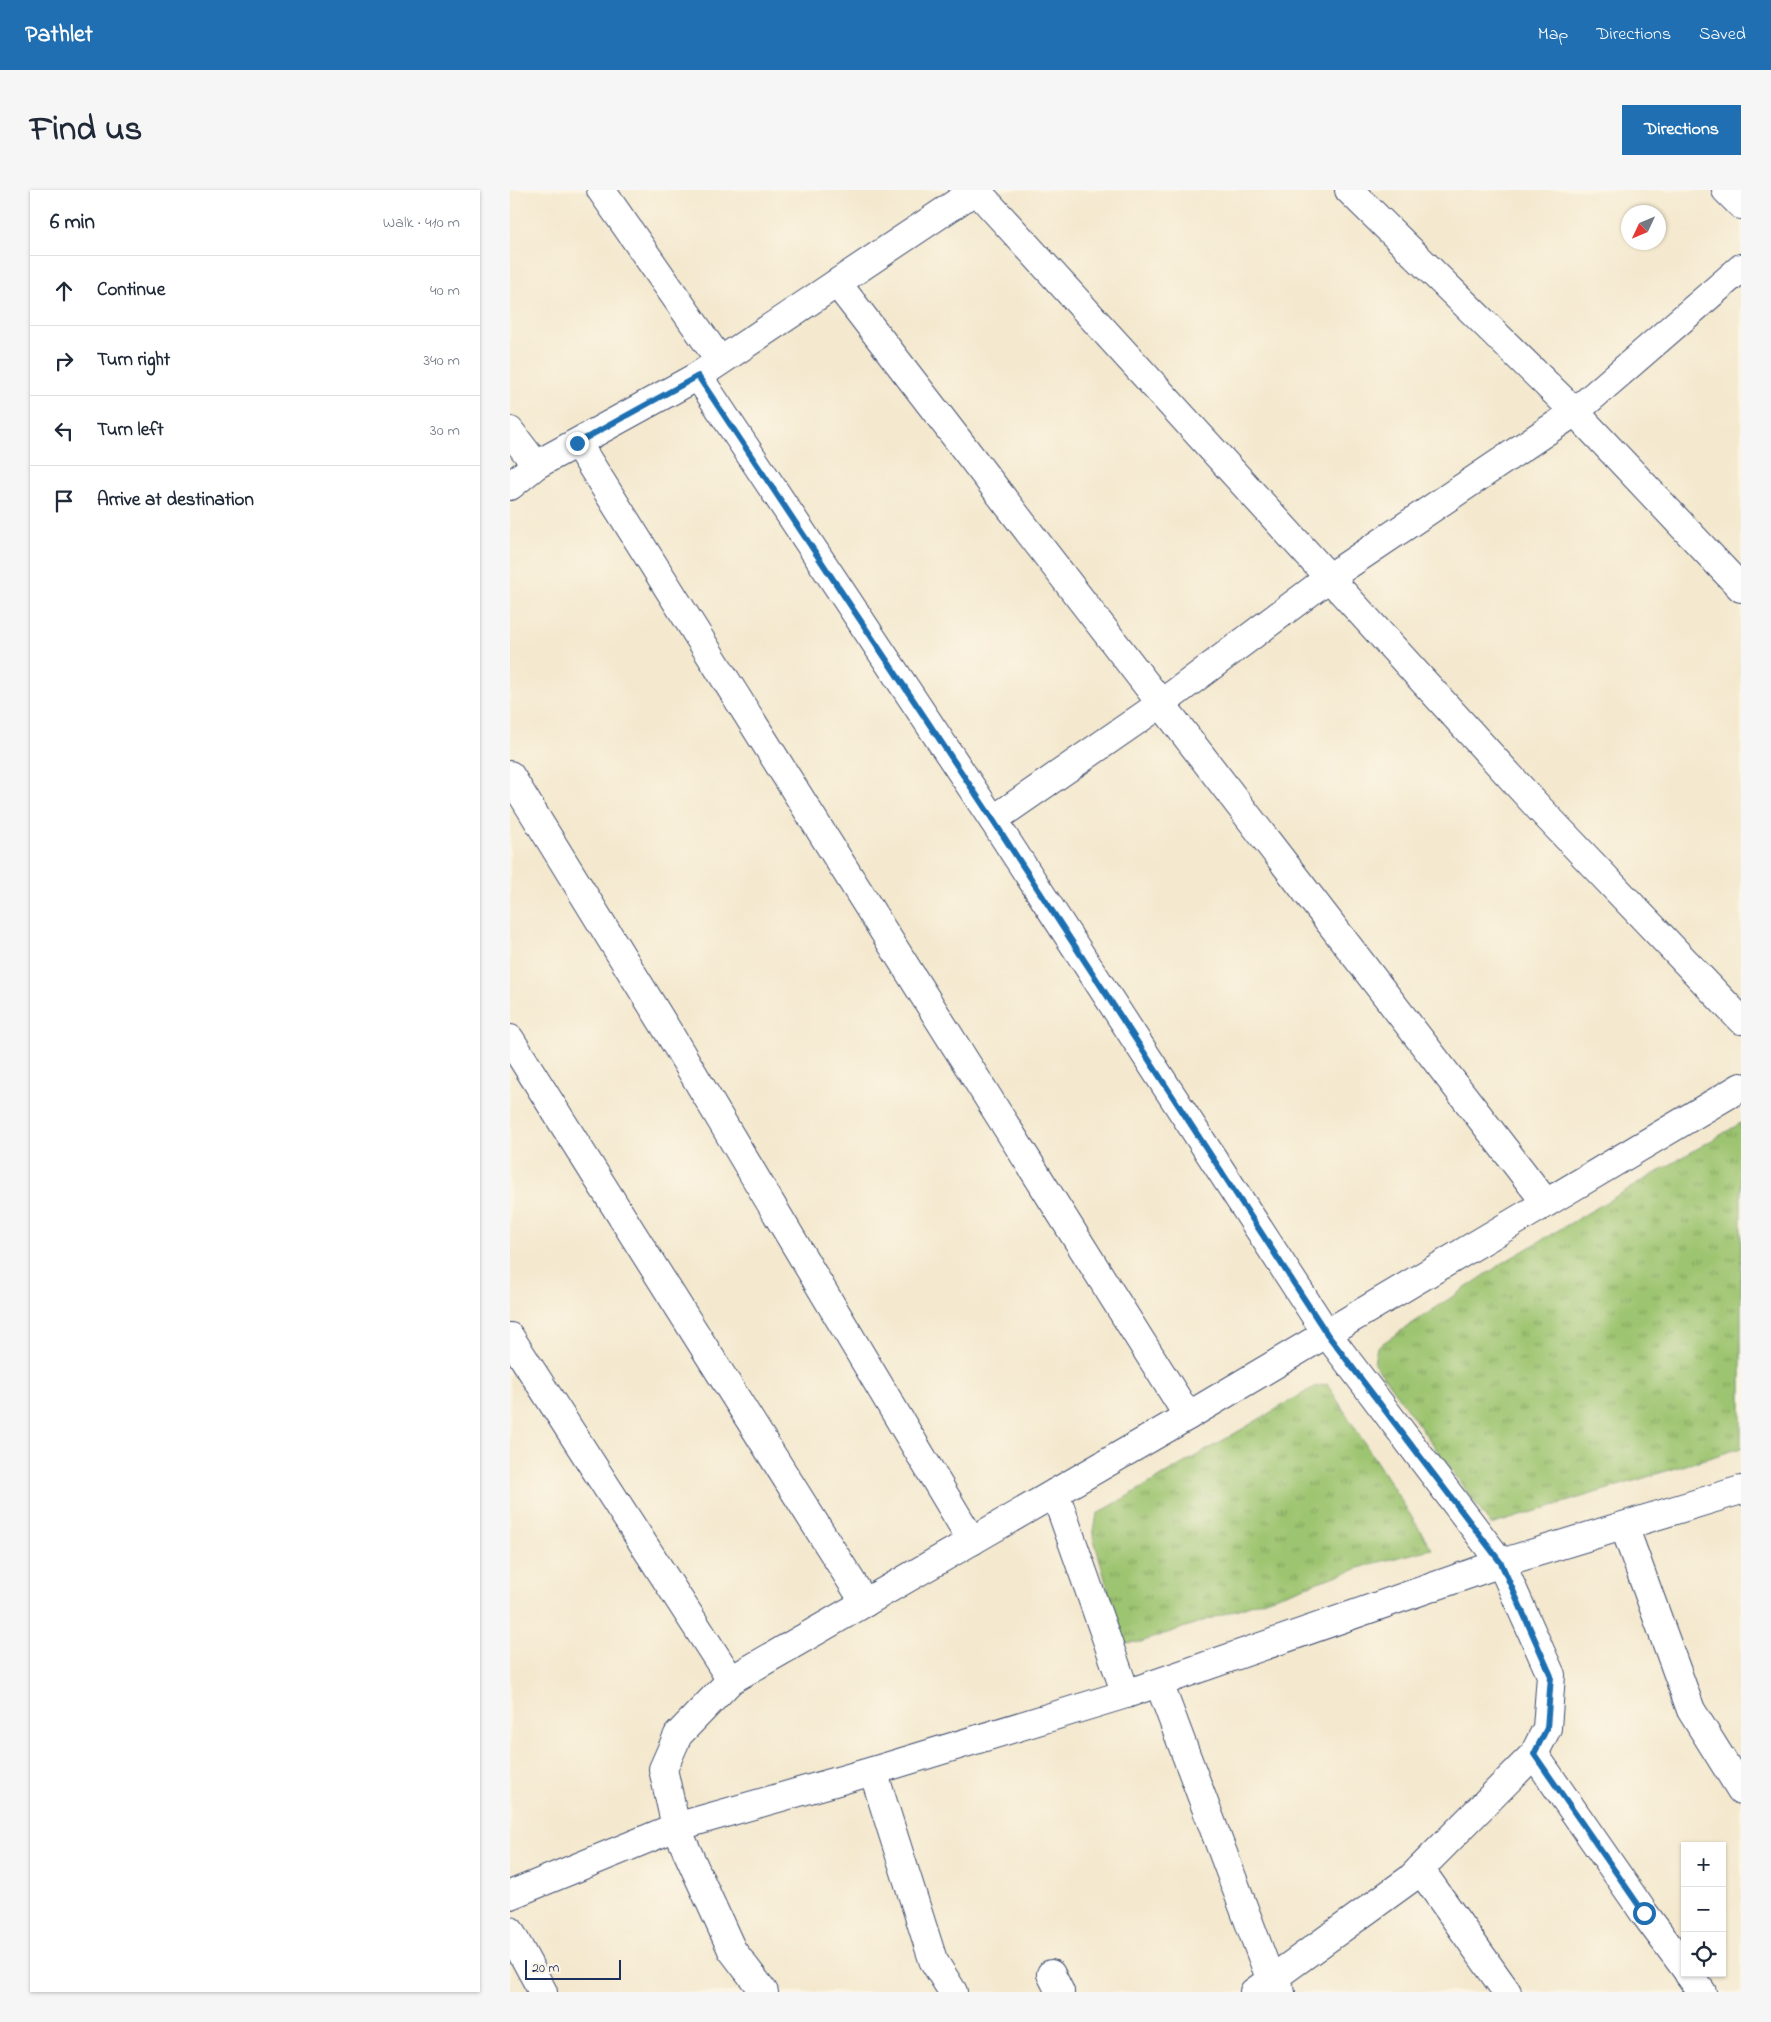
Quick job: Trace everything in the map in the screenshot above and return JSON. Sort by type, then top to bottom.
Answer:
[{"type":"street","points":[[601,190],[720,361]]},
{"type":"street","points":[[510,486],[536,465],[698,376],[976,190],[1538,807],[1741,1020]]},
{"type":"street","points":[[1349,190],[1575,412],[1741,588]]},
{"type":"street","points":[[1726,190],[1741,204]]},
{"type":"street","points":[[993,820],[1162,703],[1330,577],[1575,412],[1741,268]]},
{"type":"street","points":[[837,283],[1546,1203]]},
{"type":"street","points":[[698,376],[993,820],[1327,1334],[1501,1563],[1551,1676],[1547,1728],[1534,1754],[1410,1879],[1268,1987],[1159,1684]]},
{"type":"street","points":[[510,431],[536,465]]},
{"type":"street","points":[[577,443],[1188,1416]]},
{"type":"street","points":[[510,775],[674,1042],[972,1541]]},
{"type":"street","points":[[510,1039],[865,1603]]},
{"type":"street","points":[[764,1992],[732,1950],[676,1827],[663,1769],[678,1735],[730,1680],[1188,1416],[1741,1087]]},
{"type":"street","points":[[510,1337],[730,1680]]},
{"type":"street","points":[[510,1895],[676,1827],[873,1771],[1159,1684],[1501,1563],[1741,1490]]},
{"type":"street","points":[[1055,1493],[1126,1694]]},
{"type":"street","points":[[1624,1526],[1691,1710],[1741,1790]]},
{"type":"street","points":[[1534,1754],[1644,1913],[1681,1963]]},
{"type":"street","points":[[873,1771],[933,1960],[953,1992]]},
{"type":"street","points":[[1420,1869],[1508,1992]]},
{"type":"street","points":[[510,1931],[543,1992]]},
{"type":"street","points":[[1691,1977],[1702,1992]]},
{"type":"green space","points":[[1741,1123],[1741,1448],[1491,1525],[1374,1363],[1377,1347],[1506,1261]]},
{"type":"green space","points":[[1327,1384],[1432,1549],[1371,1564],[1141,1642],[1123,1643],[1093,1536],[1097,1514],[1314,1387]]},
{"type":"route","points":[[577,443],[698,376],[993,820],[1327,1334],[1501,1563],[1551,1676],[1547,1728],[1534,1754],[1644,1913]]}]
